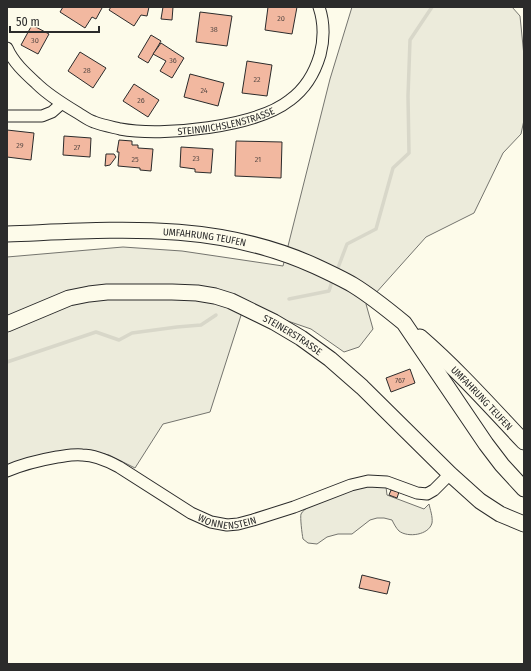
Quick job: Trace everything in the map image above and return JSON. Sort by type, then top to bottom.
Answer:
[{"type":"main road","name":"UMFAHRUNG TEUFEN","points":[[7,234],[92,230],[192,233],[270,248],[298,258],[352,284],[404,323],[434,348],[524,442]]},
{"type":"main road","name":"STEINERSTRASSE","points":[[7,324],[69,298],[107,292],[197,293],[215,296],[231,302],[274,322],[301,338],[330,359],[480,501],[500,514],[518,522],[524,529]]},
{"type":"main road","points":[[404,323],[486,444],[502,465],[524,489]]},
{"type":"main road","points":[[505,422],[524,428]]},
{"type":"street","name":"STEINWICHSLENSTRASSE","points":[[7,48],[26,74],[43,90],[61,104],[93,122],[121,129],[150,132],[185,131],[221,126],[254,117],[276,109],[290,100],[304,87],[317,65],[321,50],[323,32],[319,7]]},
{"type":"street","points":[[7,116],[42,116],[52,112],[61,104]]},
{"type":"street","name":"WONNENSTEIN","points":[[7,471],[35,461],[65,456],[95,456],[119,467],[191,513],[212,522],[227,525],[253,520],[294,507],[351,484],[368,481],[387,482],[417,493],[427,494],[434,490],[450,474]]},
{"type":"shaded area","points":[[352,7],[512,7],[520,16],[524,56],[524,120],[521,134],[503,153],[474,213],[426,237],[366,304],[373,329],[359,347],[344,352],[311,329],[244,306],[210,412],[163,424],[135,468],[109,455],[84,450],[7,466],[7,257],[123,247],[182,251],[283,266],[330,79]]},
{"type":"shaded area","points":[[363,486],[386,487],[387,495],[424,509],[429,504],[432,518],[430,527],[423,533],[413,535],[399,531],[392,520],[377,518],[370,520],[352,534],[338,534],[327,537],[317,544],[308,543],[303,539],[301,514],[305,510],[329,497]]},
{"type":"building","points":[[63,7],[102,8],[96,19],[92,17],[85,28],[60,12]]},
{"type":"building","points":[[111,7],[149,7],[147,16],[141,15],[134,26],[109,10]]},
{"type":"building","points":[[163,7],[173,7],[172,20],[161,19]]},
{"type":"building","points":[[268,7],[297,7],[292,34],[265,30]]},
{"type":"building","points":[[200,12],[232,16],[227,46],[196,42]]},
{"type":"building","points":[[32,25],[49,34],[38,54],[21,45]]},
{"type":"building","points":[[151,35],[161,41],[148,63],[138,57]]},
{"type":"building","points":[[161,43],[184,58],[172,78],[160,71],[166,61],[153,54]]},
{"type":"building","points":[[80,52],[106,68],[93,88],[68,71]]},
{"type":"building","points":[[247,61],[272,65],[267,96],[242,93]]},
{"type":"building","points":[[190,74],[224,83],[218,106],[184,97]]},
{"type":"building","points":[[134,84],[159,100],[148,117],[123,101]]},
{"type":"building","points":[[7,130],[34,133],[31,160],[7,157]]},
{"type":"building","points":[[64,136],[91,138],[90,157],[63,155]]},
{"type":"building","points":[[119,140],[132,141],[132,145],[138,145],[138,148],[153,149],[151,171],[140,170],[140,168],[118,166],[119,152],[117,152]]},
{"type":"building","points":[[236,141],[282,142],[281,178],[235,176]]},
{"type":"building","points":[[181,147],[213,149],[211,173],[195,172],[195,169],[180,167]]},
{"type":"building","points":[[106,154],[114,154],[116,157],[110,165],[105,166]]},
{"type":"building","points":[[410,369],[415,383],[391,392],[386,378]]},
{"type":"building","points":[[391,490],[399,492],[397,498],[389,495]]},
{"type":"building","points":[[362,575],[390,582],[387,594],[359,588]]},
{"type":"waterway","points":[[336,273],[347,244],[376,229],[393,168],[409,153],[408,96],[410,40],[432,7]]},
{"type":"waterway","points":[[289,299],[329,291],[333,278]]},
{"type":"waterway","points":[[7,362],[96,332],[119,340],[132,333],[201,325],[216,315]]}]
